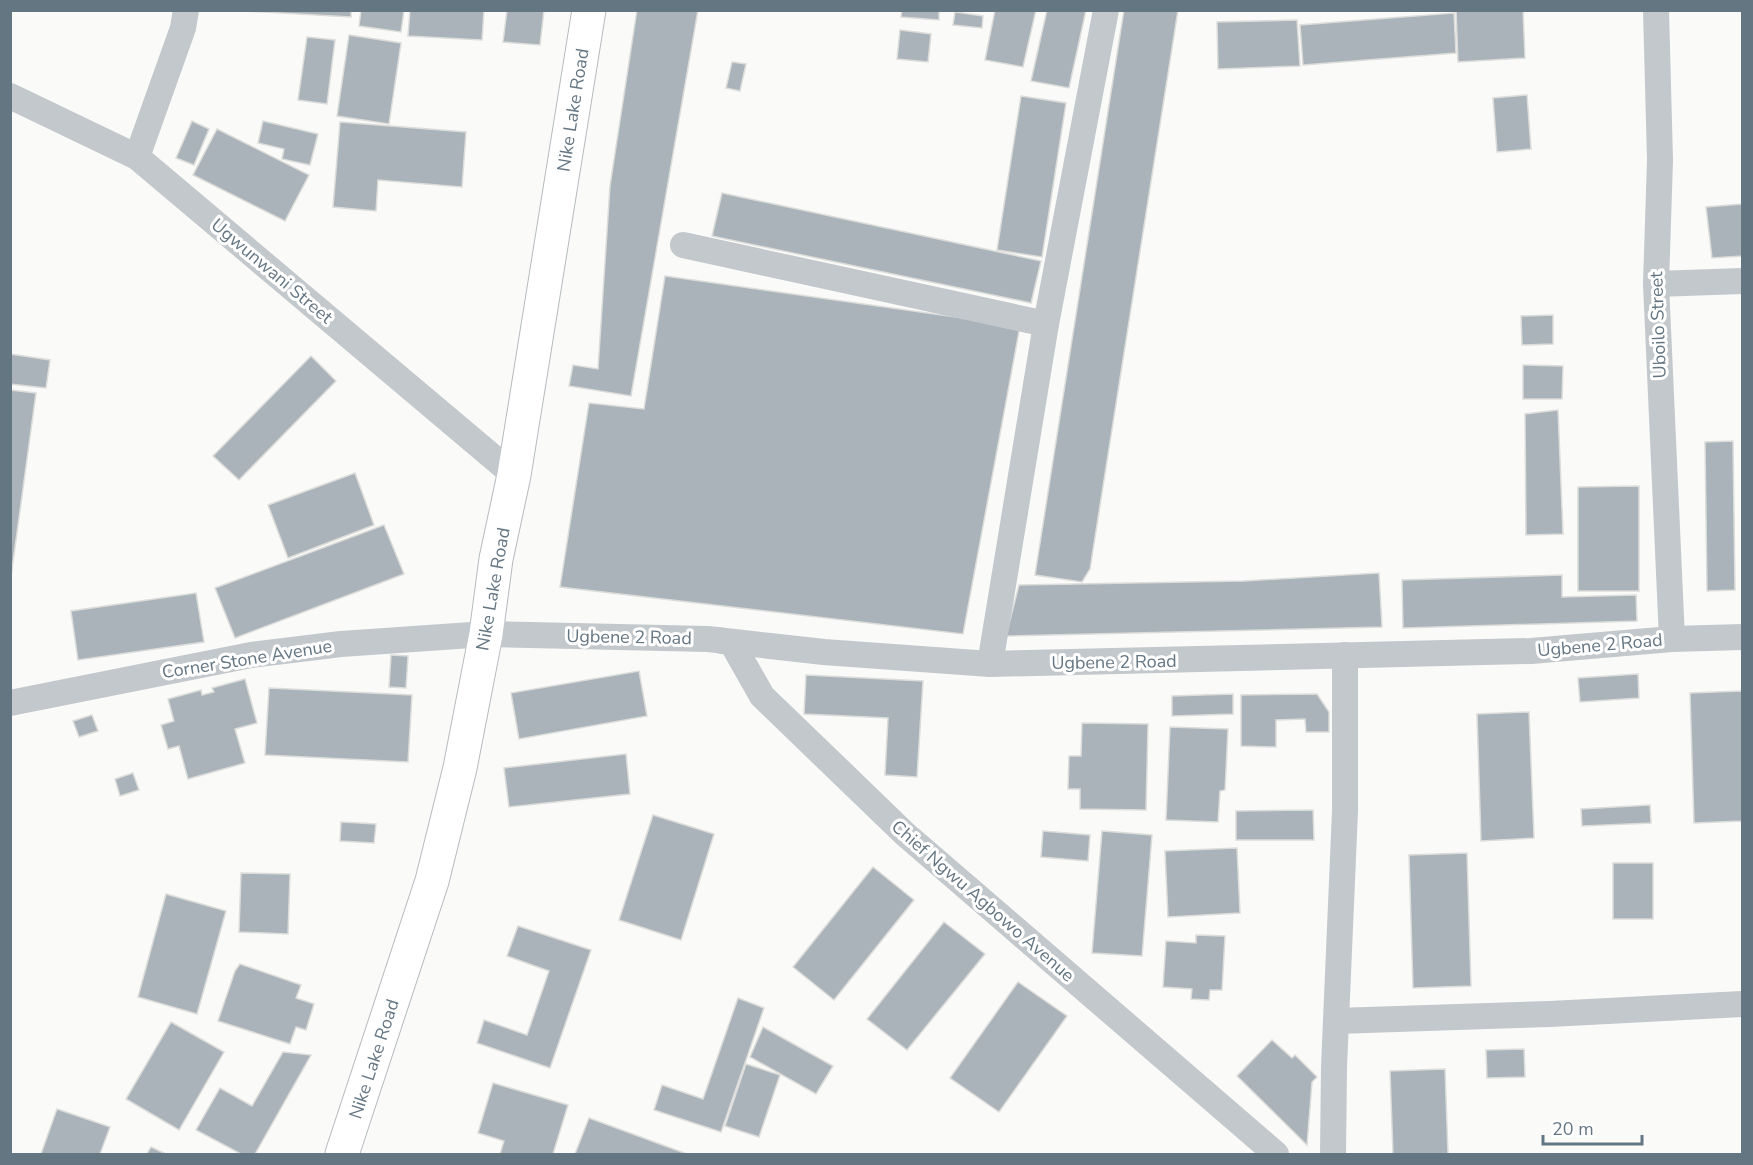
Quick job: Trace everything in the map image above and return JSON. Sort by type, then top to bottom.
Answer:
[{"type":"main road","name":"Nike Lake Road","points":[[342,1155],[432,881],[460,768],[486,634],[496,559],[514,475],[589,10]]},
{"type":"street","points":[[137,158],[183,28],[186,10]]},
{"type":"street","points":[[990,664],[1046,324],[1106,10]]},
{"type":"street","name":"Uboilo Street","points":[[1656,10],[1660,160],[1656,284],[1672,639]]},
{"type":"street","name":"Ugwunwani Street","points":[[10,96],[137,158],[514,475]]},
{"type":"street","points":[[683,244],[1046,324]]},
{"type":"street","points":[[1656,284],[1743,281]]},
{"type":"street","name":"Ugbene 2 Road","points":[[486,634],[708,639],[824,652],[990,664],[1531,651],[1672,639],[1743,637]]},
{"type":"street","name":"Corner Stone Avenue","points":[[10,702],[251,655],[341,644],[486,634]]},
{"type":"street","name":"Chief Ngwu Agbowo Avenue","points":[[708,639],[732,643],[762,696],[905,834],[1276,1155]]},
{"type":"street","points":[[1333,1155],[1345,812],[1345,655]]},
{"type":"street","points":[[1336,1021],[1550,1014],[1743,1004]]},
{"type":"building","points":[[227,10],[351,10],[351,17]]},
{"type":"building","points":[[361,10],[404,10],[401,32],[359,26]]},
{"type":"building","points":[[410,10],[484,10],[482,40],[408,36]]},
{"type":"building","points":[[507,10],[544,10],[540,45],[503,42]]},
{"type":"building","points":[[637,10],[698,10],[631,396],[569,386],[573,365],[598,369],[610,186]]},
{"type":"building","points":[[902,10],[939,10],[939,20],[901,17]]},
{"type":"building","points":[[995,10],[1036,10],[1023,67],[985,60]]},
{"type":"building","points":[[1047,10],[1086,10],[1069,88],[1031,81]]},
{"type":"building","points":[[1124,10],[1178,10],[1090,569],[1082,582],[1035,575]]},
{"type":"building","points":[[1456,10],[1523,10],[1525,58],[1458,62]]},
{"type":"building","points":[[955,12],[983,16],[982,28],[953,25]]},
{"type":"building","points":[[1454,13],[1456,53],[1303,65],[1300,25]]},
{"type":"building","points":[[1297,20],[1300,66],[1218,69],[1217,22]]},
{"type":"building","points":[[900,30],[931,34],[928,62],[897,59]]},
{"type":"building","points":[[349,35],[401,43],[389,124],[337,116]]},
{"type":"building","points":[[307,37],[335,40],[327,104],[298,100]]},
{"type":"building","points":[[732,62],[746,64],[740,91],[726,88]]},
{"type":"building","points":[[1527,95],[1531,149],[1497,152],[1493,98]]},
{"type":"building","points":[[1021,96],[1066,103],[1042,257],[997,250]]},
{"type":"building","points":[[192,121],[209,129],[194,165],[176,158]]},
{"type":"building","points":[[263,121],[318,134],[310,165],[282,159],[284,149],[258,143]]},
{"type":"building","points":[[340,122],[466,132],[462,187],[378,180],[376,211],[333,207]]},
{"type":"building","points":[[217,129],[309,175],[285,221],[193,175]]},
{"type":"building","points":[[722,193],[1041,261],[1031,303],[712,236]]},
{"type":"building","points":[[1742,204],[1742,256],[1712,258],[1706,207]]},
{"type":"building","points":[[665,276],[1020,326],[963,634],[560,587],[589,403],[644,409]]},
{"type":"building","points":[[1553,315],[1553,344],[1522,345],[1521,316]]},
{"type":"building","points":[[10,354],[50,360],[46,388],[10,384]]},
{"type":"building","points":[[311,356],[336,381],[239,480],[213,456]]},
{"type":"building","points":[[1523,365],[1563,366],[1562,399],[1523,399]]},
{"type":"building","points":[[10,390],[36,393],[10,584]]},
{"type":"building","points":[[1558,410],[1563,534],[1526,535],[1525,414]]},
{"type":"building","points":[[1733,441],[1735,590],[1707,591],[1705,442]]},
{"type":"building","points":[[355,473],[374,525],[288,558],[268,505]]},
{"type":"building","points":[[1639,486],[1639,591],[1578,591],[1578,487]]},
{"type":"building","points":[[384,525],[404,574],[235,638],[215,588]]},
{"type":"building","points":[[1379,573],[1382,627],[1006,636],[1019,585],[1244,581]]},
{"type":"building","points":[[1562,575],[1562,597],[1636,595],[1637,621],[1403,628],[1402,580]]},
{"type":"building","points":[[196,593],[204,642],[78,660],[71,611]]},
{"type":"building","points":[[391,655],[408,656],[406,688],[389,687]]},
{"type":"building","points":[[639,671],[647,716],[519,739],[511,693]]},
{"type":"building","points":[[1638,674],[1639,698],[1580,702],[1578,678]]},
{"type":"building","points":[[806,675],[923,681],[917,777],[885,775],[888,718],[804,714]]},
{"type":"building","points":[[245,679],[257,723],[235,729],[245,763],[188,779],[179,746],[168,749],[161,725],[174,721],[168,699],[201,690],[202,695],[214,692],[212,688]]},
{"type":"building","points":[[269,688],[412,695],[408,762],[265,755]]},
{"type":"building","points":[[1742,691],[1742,821],[1694,823],[1690,693]]},
{"type":"building","points":[[1233,694],[1233,714],[1172,716],[1172,696]]},
{"type":"building","points":[[1317,694],[1329,712],[1329,732],[1306,732],[1305,719],[1276,720],[1276,747],[1241,746],[1241,695]]},
{"type":"building","points":[[1529,712],[1534,838],[1481,841],[1477,714]]},
{"type":"building","points":[[92,715],[98,731],[79,737],[73,721]]},
{"type":"building","points":[[1082,723],[1148,724],[1146,810],[1080,809],[1080,789],[1068,789],[1069,756],[1081,756]]},
{"type":"building","points":[[1170,727],[1228,729],[1225,790],[1220,791],[1218,822],[1166,820]]},
{"type":"building","points":[[626,754],[630,794],[509,807],[504,768]]},
{"type":"building","points":[[133,773],[139,790],[120,796],[115,779]]},
{"type":"building","points":[[1650,805],[1651,823],[1582,826],[1581,809]]},
{"type":"building","points":[[1313,810],[1314,840],[1236,840],[1236,811]]},
{"type":"building","points":[[653,815],[714,834],[681,940],[619,920]]},
{"type":"building","points":[[341,822],[376,824],[374,843],[340,841]]},
{"type":"building","points":[[1043,831],[1090,835],[1088,861],[1041,857]]},
{"type":"building","points":[[1102,831],[1152,835],[1142,956],[1092,953]]},
{"type":"building","points":[[1237,848],[1240,913],[1168,917],[1165,851]]},
{"type":"building","points":[[1467,853],[1471,986],[1413,988],[1409,855]]},
{"type":"building","points":[[1613,863],[1653,863],[1653,919],[1613,919]]},
{"type":"building","points":[[873,867],[914,900],[834,1000],[793,967]]},
{"type":"building","points":[[241,873],[290,874],[288,934],[239,932]]},
{"type":"building","points":[[166,894],[226,911],[197,1014],[138,997]]},
{"type":"building","points":[[944,922],[985,954],[907,1050],[867,1019]]},
{"type":"building","points":[[518,926],[591,950],[550,1068],[477,1043],[484,1020],[527,1035],[549,971],[507,956]]},
{"type":"building","points":[[1196,935],[1225,936],[1222,990],[1210,990],[1209,1000],[1191,999],[1192,989],[1163,987],[1166,941],[1196,943]]},
{"type":"building","points":[[240,964],[301,985],[296,998],[314,1004],[306,1030],[296,1027],[290,1044],[218,1021],[235,971]]},
{"type":"building","points":[[1018,982],[1067,1016],[999,1112],[950,1078]]},
{"type":"building","points":[[738,998],[764,1008],[721,1132],[654,1110],[662,1085],[703,1099]]},
{"type":"building","points":[[171,1022],[224,1052],[179,1130],[126,1099]]},
{"type":"building","points":[[763,1027],[833,1066],[816,1094],[750,1057]]},
{"type":"building","points":[[1272,1040],[1292,1058],[1295,1055],[1317,1077],[1312,1082],[1307,1145],[1237,1076]]},
{"type":"building","points":[[1524,1049],[1525,1077],[1487,1078],[1486,1050]]},
{"type":"building","points":[[283,1052],[311,1055],[255,1154],[241,1154],[196,1130],[220,1088],[252,1106]]},
{"type":"building","points":[[746,1064],[780,1075],[759,1137],[725,1126]]},
{"type":"building","points":[[1445,1069],[1448,1154],[1393,1154],[1390,1071]]},
{"type":"building","points":[[493,1083],[568,1105],[553,1154],[500,1154],[504,1141],[478,1133]]},
{"type":"building","points":[[57,1109],[110,1127],[100,1154],[41,1154]]},
{"type":"building","points":[[589,1118],[687,1154],[575,1154]]},
{"type":"building","points":[[151,1147],[166,1154],[147,1154]]}]
